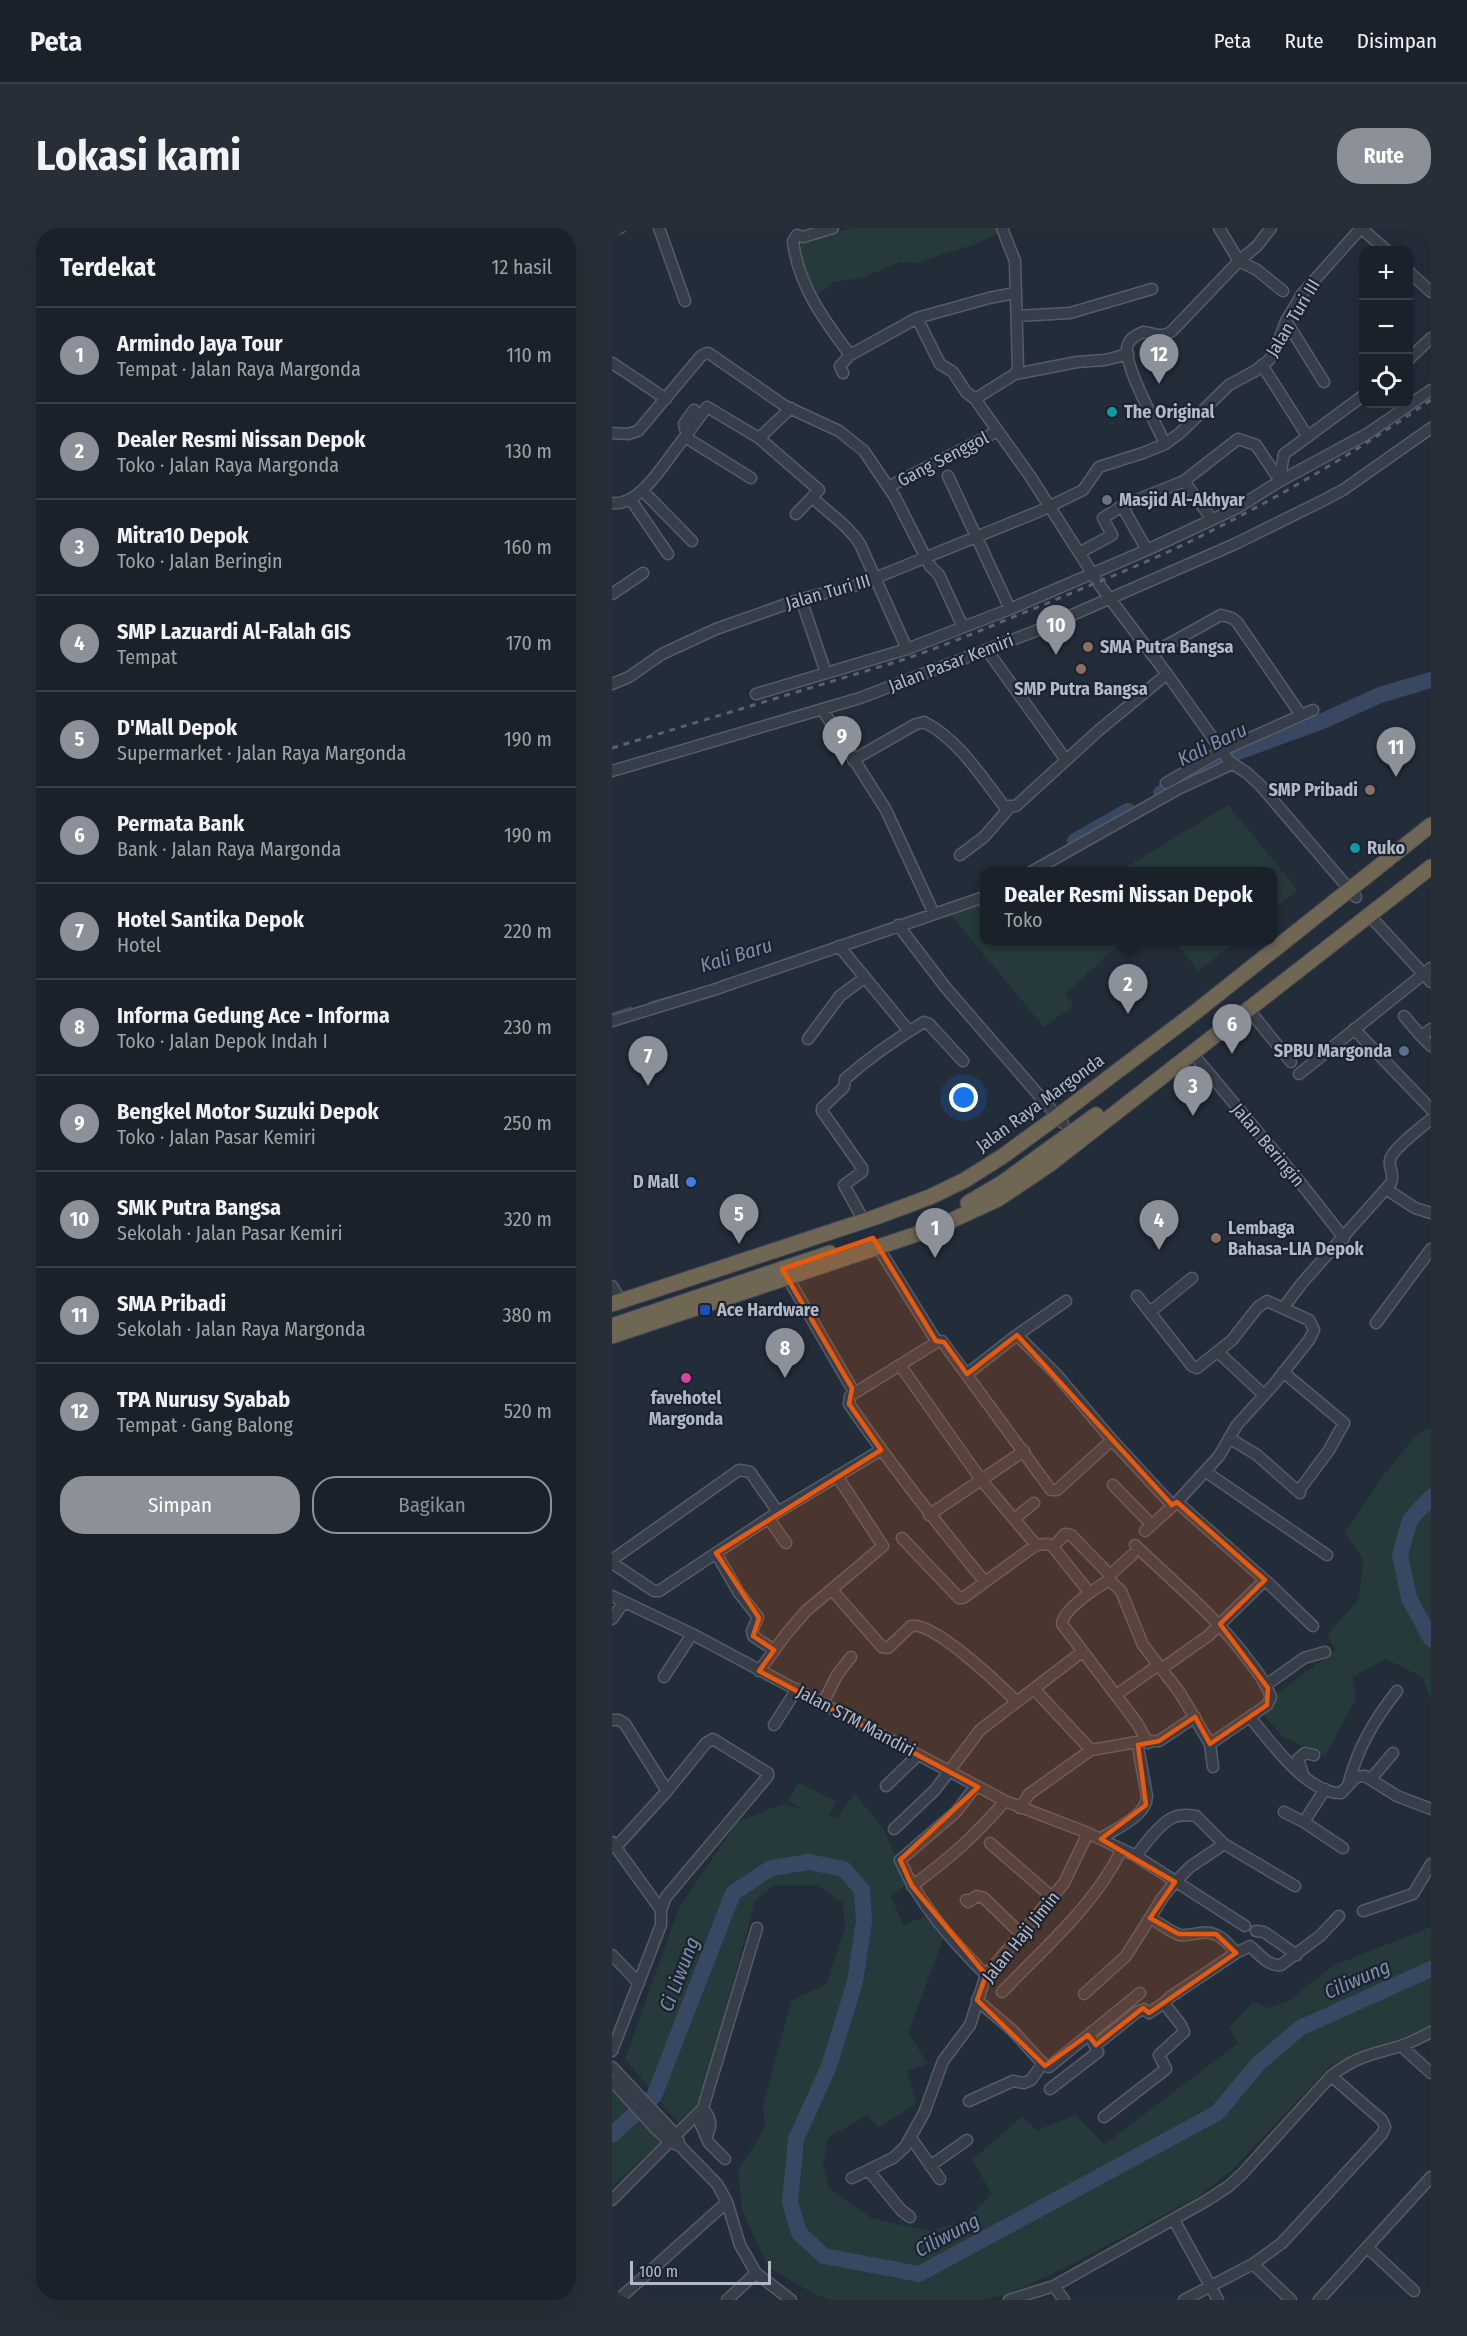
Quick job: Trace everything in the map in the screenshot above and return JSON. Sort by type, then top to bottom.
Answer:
[{"type":"highway","name":"Jalan Raya Margonda","points":[[1353,893],[1431,825]]},
{"type":"highway","name":"Jalan Raya Margonda","points":[[612,1336],[785,1274],[998,1171],[1061,1119],[1353,893],[1431,838]]},
{"type":"highway","name":"Jalan Raya Margonda","points":[[1047,1159],[1431,856]]},
{"type":"highway","name":"Jalan Raya Margonda","points":[[615,1306],[874,1230],[952,1211],[1047,1159],[1249,1010],[1431,867]]},
{"type":"highway","name":"Jalan Raya Margonda","points":[[612,1326],[785,1274]]},
{"type":"street","points":[[612,231],[620,228]]},
{"type":"street","points":[[659,228],[685,301]]},
{"type":"street","points":[[833,228],[803,237],[794,232],[796,267],[827,324],[850,355]]},
{"type":"street","points":[[1002,228],[1016,261],[1018,369],[1015,374]]},
{"type":"street","points":[[1219,228],[1239,261],[1257,270],[1283,291]]},
{"type":"street","points":[[1165,444],[1129,363],[1127,346],[1130,340],[1143,332],[1160,336],[1173,331],[1239,261],[1257,246],[1271,228]]},
{"type":"street","name":"Jalan Turi III","points":[[612,684],[629,676],[662,654],[725,626],[801,599],[858,585],[1048,506],[1083,490],[1099,467],[1165,444],[1180,433],[1229,385],[1262,366],[1275,352],[1286,321],[1302,294],[1361,228],[1381,246]]},
{"type":"street","points":[[1413,276],[1431,292]]},
{"type":"street","points":[[1017,316],[1070,313],[1152,289]]},
{"type":"street","points":[[843,373],[840,366],[850,355],[917,318],[1015,293]]},
{"type":"street","points":[[917,318],[940,364],[953,372],[966,392],[975,399],[1030,476],[1109,598],[1226,757],[1256,781],[1353,893]]},
{"type":"street","points":[[1286,321],[1324,382]]},
{"type":"street","points":[[1413,355],[1431,338]]},
{"type":"street","points":[[612,433],[628,434],[638,431],[701,356],[707,353],[791,408],[839,431],[864,451],[888,487],[931,568],[939,575],[963,627]]},
{"type":"street","points":[[975,399],[1015,374],[1077,362],[1105,360],[1128,354]]},
{"type":"street","points":[[612,365],[666,399]]},
{"type":"street","points":[[1262,366],[1308,437]]},
{"type":"street","points":[[756,694],[907,649],[1010,609],[1147,550],[1211,518],[1237,508],[1281,480],[1367,434],[1431,390]]},
{"type":"street","points":[[1281,480],[1284,454],[1359,399]]},
{"type":"street","points":[[612,503],[625,503],[643,491],[708,407],[759,438],[819,489],[838,522],[851,530],[876,578],[907,649]]},
{"type":"street","points":[[759,438],[791,408]]},
{"type":"street","points":[[694,410],[684,424],[687,434],[751,478]]},
{"type":"street","name":"Jalan Pasar Kemiri","points":[[612,771],[860,698],[987,650],[1235,544],[1344,490],[1431,428]]},
{"type":"street","name":"Gang Senggol","points":[[888,487],[998,431]]},
{"type":"street","points":[[1079,553],[1112,535],[1103,518],[1122,506],[1184,481],[1238,439],[1256,445],[1281,480]]},
{"type":"street","points":[[948,476],[1010,609]]},
{"type":"street","points":[[1184,481],[1211,518]]},
{"type":"street","points":[[796,514],[819,489]]},
{"type":"street","points":[[643,491],[692,541]]},
{"type":"street","points":[[631,500],[668,554]]},
{"type":"street","points":[[1122,506],[1147,550]]},
{"type":"street","points":[[612,594],[643,573]]},
{"type":"street","points":[[801,599],[826,673]]},
{"type":"street","points":[[1151,654],[1221,615],[1227,616],[1237,622],[1301,715]]},
{"type":"street","points":[[987,650],[1066,760]]},
{"type":"street","points":[[853,760],[924,722],[934,727],[954,746],[1004,806],[1016,806],[1098,730],[1167,674]]},
{"type":"street","points":[[822,709],[886,810],[934,914]]},
{"type":"street","points":[[1040,867],[1178,789],[1226,757],[1313,710]]},
{"type":"street","points":[[1166,783],[1226,757]]},
{"type":"street","points":[[960,855],[984,837],[1010,807]]},
{"type":"street","points":[[612,1021],[713,990],[980,898]]},
{"type":"street","points":[[1299,1074],[1426,974],[1370,916]]},
{"type":"street","points":[[898,926],[946,988],[1061,1119]]},
{"type":"street","points":[[839,946],[909,1031]]},
{"type":"street","points":[[808,1039],[840,996],[864,978]]},
{"type":"street","points":[[1249,1010],[1291,1062]]},
{"type":"street","points":[[1404,1016],[1431,1046]]},
{"type":"street","points":[[937,1342],[874,1230],[844,1185],[862,1172],[862,1168],[822,1112],[822,1108],[844,1087],[845,1079],[868,1059],[909,1031],[927,1023],[963,1061]]},
{"type":"street","points":[[1354,1029],[1431,1109]]},
{"type":"street","points":[[1422,1036],[1431,1029]]},
{"type":"street","name":"Jalan Beringin","points":[[1192,1053],[1344,1238]]},
{"type":"street","points":[[1284,1307],[1302,1283],[1386,1190],[1393,1179],[1389,1165],[1392,1155],[1431,1119]]},
{"type":"street","points":[[1386,1190],[1415,1208],[1431,1213]]},
{"type":"street","points":[[1376,1323],[1431,1249]]},
{"type":"street","points":[[785,1274],[854,1392]]},
{"type":"street","points":[[1150,1312],[1192,1278]]},
{"type":"street","points":[[612,1287],[615,1306]]},
{"type":"street","points":[[1113,1485],[1148,1527],[1206,1472],[1224,1450],[1237,1425],[1309,1341],[1314,1330],[1309,1320],[1284,1307],[1270,1301],[1262,1303],[1219,1353],[1202,1366],[1195,1368],[1137,1296]]},
{"type":"street","points":[[967,1374],[1066,1301]]},
{"type":"street","points":[[1017,1335],[1056,1374],[1112,1440],[1174,1504],[1265,1580],[1313,1626]]},
{"type":"street","points":[[985,1582],[929,1515],[880,1449],[849,1404],[849,1396],[937,1342],[944,1342],[1048,1487],[1057,1490],[1112,1440]]},
{"type":"street","points":[[1219,1353],[1264,1395]]},
{"type":"street","points":[[900,1365],[982,1481],[1036,1545]]},
{"type":"street","points":[[1229,1438],[1257,1455],[1301,1491],[1344,1423],[1283,1372]]},
{"type":"street","points":[[778,1512],[750,1472],[739,1470],[612,1561],[657,1591],[880,1449]]},
{"type":"street","points":[[929,1515],[1024,1451]]},
{"type":"street","points":[[1206,1472],[1327,1556]]},
{"type":"street","points":[[759,1671],[807,1611],[883,1546],[837,1476]]},
{"type":"street","points":[[1014,1519],[1034,1503]]},
{"type":"street","points":[[769,1519],[786,1543]]},
{"type":"street","points":[[1053,1547],[1065,1534],[1071,1535],[1110,1575],[1134,1550],[1220,1624],[1242,1651],[1266,1685],[1271,1697],[1267,1705],[1210,1744]]},
{"type":"street","points":[[902,1538],[959,1598],[963,1598],[1036,1545],[1048,1544],[1053,1547],[1089,1592]]},
{"type":"street","points":[[716,1553],[739,1593],[758,1617],[752,1631],[753,1635],[774,1650]]},
{"type":"street","points":[[1102,1839],[1138,1814],[1146,1805],[1147,1796],[1143,1742],[1116,1695],[1082,1652],[1062,1620],[1089,1592],[1109,1580],[1121,1591],[1141,1641],[1195,1717],[1210,1744],[1213,1767]]},
{"type":"street","points":[[1116,1695],[1209,1636],[1265,1580]]},
{"type":"street","points":[[832,1590],[882,1647],[888,1648],[911,1626],[923,1626],[970,1659],[1017,1702]]},
{"type":"street","name":"Jalan STM Mandiri","points":[[612,1596],[692,1634],[1005,1801],[1088,1833],[1136,1856],[1245,1926]]},
{"type":"street","points":[[612,1619],[624,1602]]},
{"type":"street","points":[[664,1677],[692,1634]]},
{"type":"street","points":[[894,1829],[935,1790],[980,1730],[1082,1652]]},
{"type":"street","points":[[1266,1685],[1304,1658],[1325,1652]]},
{"type":"street","points":[[823,1703],[837,1675],[851,1657]]},
{"type":"street","points":[[774,1725],[797,1689]]},
{"type":"street","points":[[1034,1689],[1091,1750]]},
{"type":"street","points":[[1348,1786],[1354,1761],[1361,1745],[1384,1707],[1397,1691]]},
{"type":"street","points":[[1020,1808],[1029,1794],[1091,1750],[1159,1741],[1195,1717]]},
{"type":"street","points":[[1250,1717],[1279,1752],[1304,1777],[1325,1790],[1341,1793],[1356,1777],[1365,1776],[1397,1796],[1431,1809]]},
{"type":"street","points":[[612,1720],[619,1720],[625,1724],[667,1791]]},
{"type":"street","points":[[612,2051],[661,1926],[661,1910],[666,1897],[768,1776],[768,1773],[713,1739],[706,1743],[667,1791],[614,1845],[661,1910]]},
{"type":"street","points":[[1304,1777],[1298,1759],[1305,1753],[1314,1755]]},
{"type":"street","points":[[1371,1779],[1393,1753]]},
{"type":"street","points":[[886,1786],[918,1755]]},
{"type":"street","points":[[976,1786],[956,1812],[900,1860],[912,1886],[950,1936],[986,1975]]},
{"type":"street","points":[[1304,1822],[1325,1790]]},
{"type":"street","points":[[912,1886],[960,1850],[1005,1801]]},
{"type":"street","points":[[1284,1812],[1304,1822],[1343,1848]]},
{"type":"street","points":[[1136,1856],[1145,1843],[1170,1819],[1184,1815],[1196,1816],[1224,1844],[1295,1886]]},
{"type":"street","name":"Jalan Haji Jimin","points":[[852,2178],[893,2158],[911,2138],[924,2113],[942,2061],[949,2049],[970,2025],[986,1975],[1064,1883],[1088,1833]]},
{"type":"street","points":[[990,1842],[1052,1897]]},
{"type":"street","points":[[1084,1994],[1126,1956],[1175,1882],[1190,1867],[1224,1844]]},
{"type":"street","points":[[1002,1992],[1081,1910],[1108,1874],[1122,1849]]},
{"type":"street","points":[[1363,1911],[1413,1894],[1431,1864]]},
{"type":"street","points":[[966,1900],[968,1902],[977,1896],[984,1898],[1020,1933]]},
{"type":"street","points":[[1096,2045],[1137,2012],[1144,2008],[1149,2013],[1236,1953],[1250,1946],[1274,1966],[1281,1965],[1297,1955],[1340,1916]]},
{"type":"street","points":[[1150,1918],[1186,1936],[1205,1932],[1216,1934],[1226,1940],[1236,1953]]},
{"type":"street","points":[[612,2200],[676,2142],[700,2112],[757,1928]]},
{"type":"street","points":[[1256,1931],[1264,1932],[1297,1955]]},
{"type":"street","points":[[612,1955],[639,1983]]},
{"type":"street","points":[[977,2000],[1014,2031],[1043,2064],[1049,2067],[1140,1993]]},
{"type":"street","points":[[1104,2117],[1166,2069],[1159,2055],[1184,2032],[1164,2003]]},
{"type":"street","points":[[1009,2300],[1046,2295],[1054,2286],[1174,2220],[1229,2186],[1331,2076],[1345,2065],[1363,2056],[1401,2046],[1431,2032]]},
{"type":"street","points":[[1050,2089],[1098,2052],[1096,2045],[1088,2035]]},
{"type":"street","points":[[1401,2046],[1431,2073]]},
{"type":"street","points":[[969,2101],[1013,2081],[1024,2083],[1031,2080],[1043,2064]]},
{"type":"street","points":[[613,2073],[659,2125],[717,2184],[727,2202],[740,2245],[756,2273],[791,2300]]},
{"type":"street","points":[[1184,2300],[1253,2264],[1282,2243],[1382,2134],[1385,2127],[1382,2120],[1331,2076]]},
{"type":"street","points":[[700,2112],[706,2137],[726,2159]]},
{"type":"street","points":[[911,2138],[940,2179]]},
{"type":"street","points":[[930,2166],[967,2140]]},
{"type":"street","points":[[869,2171],[901,2210],[910,2217]]},
{"type":"street","points":[[1319,2300],[1431,2177]]},
{"type":"street","points":[[618,2300],[727,2202]]},
{"type":"street","points":[[1174,2220],[1218,2300]]},
{"type":"street","points":[[1367,2247],[1414,2291]]},
{"type":"street","points":[[1253,2264],[1291,2300]]},
{"type":"street","points":[[727,2300],[756,2273]]},
{"type":"street","points":[[1054,2286],[1064,2300]]},
{"type":"highlighted area","points":[[873,1238],[936,1341],[944,1342],[967,1374],[1017,1335],[1172,1505],[1177,1502],[1265,1580],[1220,1624],[1268,1688],[1267,1705],[1210,1744],[1195,1717],[1159,1741],[1138,1745],[1146,1805],[1101,1839],[1175,1882],[1150,1918],[1179,1934],[1216,1934],[1236,1953],[1149,2013],[1143,2008],[1096,2045],[1088,2035],[1045,2066],[977,2000],[986,1975],[912,1886],[900,1860],[978,1787],[759,1671],[774,1650],[753,1636],[759,1618],[716,1553],[881,1450],[849,1404],[852,1388],[782,1269]]},
{"type":"shaded area","points":[[851,228],[1000,228],[1002,232],[975,244],[917,263],[901,262],[862,278],[834,282],[813,298],[797,245]]},
{"type":"shaded area","points":[[1228,805],[1298,890],[1277,907],[1277,867],[1127,867]]},
{"type":"shaded area","points":[[980,903],[980,945],[1119,945],[1065,994],[1074,1006],[1044,1027],[950,914]]},
{"type":"shaded area","points":[[1178,945],[1231,945],[1198,971]]},
{"type":"shaded area","points":[[1431,1428],[1431,1699],[1422,1677],[1386,1659],[1353,1677],[1356,1699],[1325,1756],[1283,1737],[1258,1708],[1336,1650],[1327,1635],[1359,1599],[1363,1559],[1345,1533],[1382,1477],[1419,1432]]},
{"type":"shaded area","points":[[798,1782],[836,1801],[829,1815],[836,1818],[855,1794],[883,1828],[908,1884],[891,1896],[903,1925],[925,1917],[943,1939],[908,2033],[928,2064],[907,2071],[916,2104],[878,2128],[867,2115],[828,2138],[823,2166],[829,2188],[871,2218],[929,2231],[964,2221],[992,2194],[972,2160],[1022,2117],[1037,2130],[1076,2115],[1104,2145],[1238,2043],[1229,2028],[1253,2002],[1269,2008],[1287,2002],[1334,1965],[1431,1927],[1431,2027],[1332,2064],[1231,2171],[1198,2197],[1070,2265],[1009,2294],[983,2300],[830,2300],[814,2294],[768,2267],[742,2210],[738,2170],[765,2128],[763,2105],[791,2001],[826,1984],[845,1927],[843,1903],[816,1885],[774,1885],[755,1901],[702,2098],[678,2123],[625,2059],[679,1908],[737,1822],[782,1804],[805,1810],[788,1801]]},
{"type":"shaded area","points":[[612,2082],[665,2137],[612,2187]]},
{"type":"waterway","name":"Kali Baru","points":[[1161,793],[1230,755],[1325,720],[1380,695],[1431,680]]},
{"type":"waterway","name":"Kali Baru","points":[[1075,841],[1128,811]]},
{"type":"waterway","name":"Kali Baru","points":[[650,1003],[686,993]]},
{"type":"waterway","name":"Kali Baru","points":[[612,1014],[631,1008]]},
{"type":"waterway","name":"Ciliwung","points":[[1431,1497],[1410,1520],[1400,1555],[1409,1598],[1431,1639]]},
{"type":"waterway","name":"Ciliwung","points":[[612,2135],[654,2096],[733,1893],[771,1868],[809,1862],[844,1869],[862,1890],[864,1921],[855,1982],[829,2066],[796,2139],[790,2202],[799,2233],[824,2256],[919,2274],[1217,2113],[1258,2064],[1300,2028],[1431,1969]]},
{"type":"railway","points":[[612,748],[917,655],[1124,571],[1205,534],[1292,488],[1376,437],[1431,400]]},
{"type":"place","name":"TPA Nurusy Syabab","points":[[1159,384]]},
{"type":"place","name":"The Original","points":[[1112,412]]},
{"type":"place","name":"Masjid Al-Akhyar","points":[[1107,500]]},
{"type":"place","name":"SMA Putra Bangsa","points":[[1088,647]]},
{"type":"place","name":"SMK Putra Bangsa","points":[[1056,655]]},
{"type":"place","name":"SMP Putra Bangsa","points":[[1081,669]]},
{"type":"place","name":"Bengkel Motor Suzuki Depok","points":[[842,766]]},
{"type":"place","name":"SMA Pribadi","points":[[1396,777]]},
{"type":"place","name":"SMP Pribadi","points":[[1370,790]]},
{"type":"place","name":"Ruko","points":[[1355,848]]},
{"type":"place","name":"Dealer Resmi Nissan Depok","points":[[1128,1014]]},
{"type":"place","name":"SPBU Margonda","points":[[1404,1051]]},
{"type":"place","name":"Permata Bank","points":[[1232,1054]]},
{"type":"place","name":"Hotel Santika Depok","points":[[648,1086]]},
{"type":"place","name":"Mitra10 Depok","points":[[1193,1116]]},
{"type":"place","name":"D Mall","points":[[691,1182]]},
{"type":"place","name":"Lembaga Bahasa-LIA Depok","points":[[1216,1238]]},
{"type":"place","name":"D'Mall Depok","points":[[739,1244]]},
{"type":"place","name":"SMP Lazuardi Al-Falah GIS","points":[[1159,1250]]},
{"type":"place","name":"Armindo Jaya Tour","points":[[935,1258]]},
{"type":"place","name":"Ace Hardware","points":[[705,1310]]},
{"type":"place","name":"favehotel Margonda","points":[[686,1378]]},
{"type":"place","name":"Informa Gedung Ace - Informa","points":[[785,1378]]},
{"type":"water label","name":"Ci Liwung","points":[[679,1974]]}]
